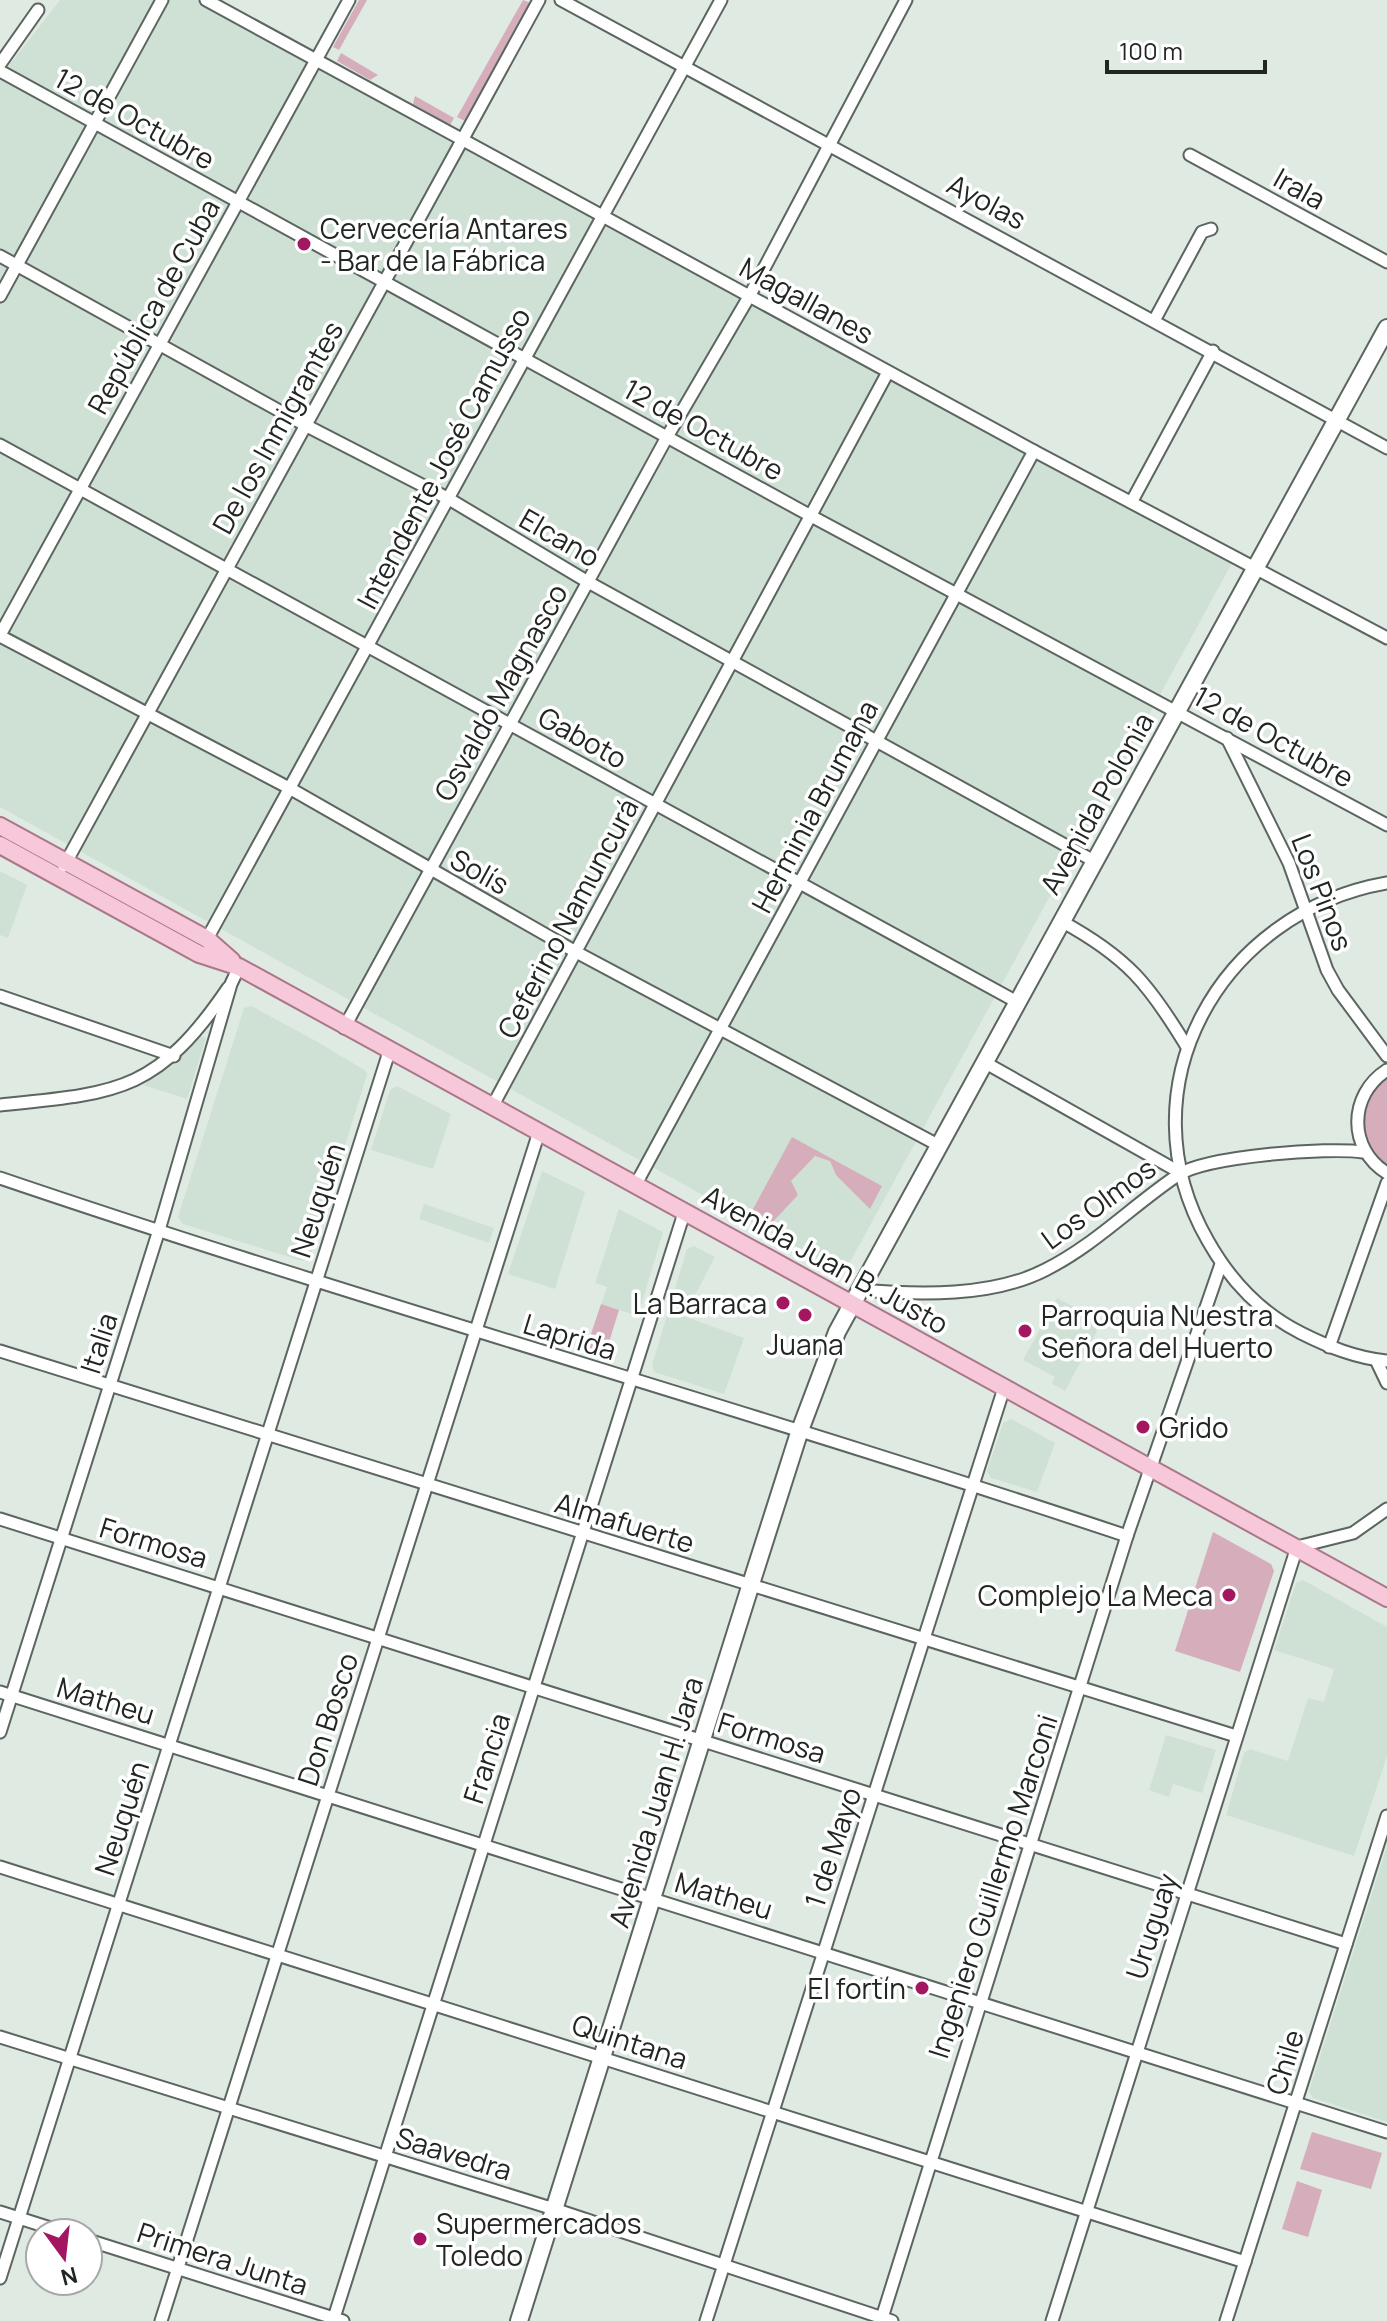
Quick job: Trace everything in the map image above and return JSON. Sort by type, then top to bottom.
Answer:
[{"type":"main road","name":"Avenida Polonia","points":[[856,1297],[1387,328]]},
{"type":"main road","name":"Avenida Juan B. Justo","points":[[0,826],[62,869],[199,954],[239,967]]},
{"type":"main road","name":"Avenida Juan B. Justo","points":[[0,845],[62,869],[207,939],[239,967],[344,1028],[685,1210],[856,1297],[1004,1388],[1387,1598]]},
{"type":"main road","name":"Avenida Juan H. Jara","points":[[519,2321],[799,1433],[837,1332],[856,1297]]},
{"type":"street","points":[[0,296],[162,0]]},
{"type":"street","name":"Magallanes","points":[[206,0],[603,213],[1034,451],[1387,638]]},
{"type":"street","name":"República de Cuba","points":[[0,635],[349,0]]},
{"type":"street","name":"De los Inmigrantes","points":[[62,869],[539,0]]},
{"type":"street","name":"Ayolas","points":[[561,0],[1155,319],[1387,448]]},
{"type":"street","name":"Intendente José Camusso","points":[[207,939],[721,0]]},
{"type":"street","name":"Osvaldo Magnasco","points":[[344,1028],[667,437],[750,295],[828,142],[906,0]]},
{"type":"street","points":[[0,64],[38,10]]},
{"type":"street","name":"12 de Octubre","points":[[0,71],[811,516],[1387,825]]},
{"type":"street","name":"Irala","points":[[1190,155],[1387,262]]},
{"type":"street","points":[[1155,319],[1202,232],[1211,229]]},
{"type":"street","name":"Elcano","points":[[0,256],[305,425],[449,499],[588,582],[1094,861]]},
{"type":"street","points":[[1132,501],[1213,351]]},
{"type":"street","name":"Ceferino Namuncurá","points":[[492,1107],[888,372]]},
{"type":"street","name":"Gaboto","points":[[0,445],[1017,1002]]},
{"type":"street","name":"Herminia Brumana","points":[[636,1184],[1034,451]]},
{"type":"street","name":"Solís","points":[[0,635],[146,715],[291,789],[576,952],[938,1145]]},
{"type":"street","name":"Los Pinos","points":[[1227,737],[1289,863],[1304,909],[1338,990],[1387,1056]]},
{"type":"street","points":[[1387,883],[1339,894],[1304,909],[1254,945],[1214,992],[1187,1047],[1178,1089],[1176,1118],[1181,1173],[1196,1220],[1221,1264],[1267,1312],[1329,1347],[1381,1361],[1387,1383]]},
{"type":"street","points":[[1061,921],[1103,944],[1139,977],[1158,999],[1187,1047]]},
{"type":"street","name":"Italia","points":[[0,1732],[6,1694],[62,1538],[159,1232],[231,984],[239,967]]},
{"type":"street","points":[[0,1105],[118,1088],[139,1080],[174,1056],[231,984]]},
{"type":"street","points":[[0,996],[174,1056]]},
{"type":"street","name":"Neuquén","points":[[0,2278],[389,1052]]},
{"type":"street","points":[[984,1062],[1181,1173]]},
{"type":"street","points":[[1387,1070],[1368,1086],[1361,1097],[1358,1120],[1363,1152],[1387,1173]]},
{"type":"street","name":"Don Bosco","points":[[161,2321],[539,1132]]},
{"type":"street","name":"Los Olmos","points":[[856,1297],[983,1289],[1044,1271],[1090,1244],[1181,1173],[1276,1153],[1325,1150],[1363,1152]]},
{"type":"street","name":"Laprida","points":[[0,1178],[159,1232],[799,1433],[972,1484],[1127,1536]]},
{"type":"street","points":[[1329,1347],[1387,1183]]},
{"type":"street","name":"Francia","points":[[337,2320],[385,2156],[685,1210]]},
{"type":"street","name":"Ingeniero Guillermo Marconi","points":[[885,2320],[929,2162],[1127,1536],[1221,1264]]},
{"type":"street","name":"Almafuerte","points":[[0,1351],[1236,1736]]},
{"type":"street","name":"1 de Mayo","points":[[706,2321],[1004,1388]]},
{"type":"street","points":[[1297,1547],[1353,1533],[1387,1509]]},
{"type":"street","name":"Formosa","points":[[0,1519],[1346,1944]]},
{"type":"street","name":"Uruguay","points":[[1052,2321],[1297,1547]]},
{"type":"street","points":[[0,1702],[6,1694]]},
{"type":"street","name":"Matheu","points":[[6,1694],[1137,2050],[1387,2132]]},
{"type":"street","name":"Chile","points":[[1226,2321],[1387,1816]]},
{"type":"street","name":"Quintana","points":[[0,1867],[1245,2262]]},
{"type":"street","name":"Saavedra","points":[[0,2037],[554,2209],[885,2320]]},
{"type":"street","points":[[0,2212],[24,2220]]},
{"type":"street","name":"Primera Junta","points":[[104,2245],[337,2320]]},
{"type":"shaded area","points":[[60,0],[199,0],[1232,563],[844,1273],[0,807],[0,77]]},
{"type":"shaded area","points":[[359,0],[367,0],[339,50],[333,47]]},
{"type":"shaded area","points":[[523,0],[530,3],[465,121],[457,117]]},
{"type":"shaded area","points":[[341,53],[378,75],[370,80],[337,61]]},
{"type":"shaded area","points":[[415,96],[454,118],[450,125],[413,104]]},
{"type":"shaded area","points":[[0,871],[27,885],[8,938],[0,935]]},
{"type":"shaded area","points":[[251,1006],[316,1041],[366,1071],[367,1075],[309,1259],[302,1261],[183,1224],[178,1217],[244,1008]]},
{"type":"shaded area","points":[[200,1036],[206,1038],[187,1099],[143,1085],[175,1064]]},
{"type":"shaded area","points":[[1387,1077],[1387,1166],[1371,1145],[1364,1121],[1369,1097]]},
{"type":"shaded area","points":[[397,1086],[451,1114],[433,1169],[371,1150],[390,1090]]},
{"type":"shaded area","points":[[792,1137],[882,1186],[870,1209],[836,1175],[830,1161],[815,1156],[791,1181],[798,1195],[767,1228],[755,1222],[759,1214],[752,1211]]},
{"type":"shaded area","points":[[542,1171],[585,1192],[555,1289],[508,1274]]},
{"type":"shaded area","points":[[424,1204],[494,1228],[489,1243],[419,1219]]},
{"type":"shaded area","points":[[619,1209],[663,1232],[638,1316],[601,1304],[607,1287],[595,1283]]},
{"type":"shaded area","points":[[694,1246],[715,1257],[684,1316],[744,1338],[724,1394],[654,1372],[652,1365],[687,1249]]},
{"type":"shaded area","points":[[1057,1298],[1087,1314],[1097,1331],[1065,1391],[1052,1384],[1055,1377],[1023,1360]]},
{"type":"shaded area","points":[[601,1304],[619,1310],[605,1355],[586,1349]]},
{"type":"shaded area","points":[[1011,1419],[1055,1443],[1037,1492],[991,1478],[987,1471],[1003,1423]]},
{"type":"shaded area","name":"Complejo La Meca","points":[[1213,1532],[1271,1564],[1274,1571],[1240,1672],[1175,1651]]},
{"type":"shaded area","points":[[1303,1580],[1387,1627],[1387,1756],[1354,1856],[1226,1815],[1244,1753],[1250,1749],[1288,1761],[1308,1698],[1324,1702],[1334,1669],[1274,1650],[1296,1583]]},
{"type":"shaded area","points":[[1166,1735],[1216,1750],[1202,1793],[1173,1784],[1169,1797],[1149,1790]]},
{"type":"shaded area","points":[[1387,1846],[1387,2122],[1313,2098],[1309,2091]]},
{"type":"shaded area","points":[[1312,2132],[1382,2153],[1371,2189],[1300,2169]]},
{"type":"shaded area","points":[[1297,2181],[1322,2190],[1308,2237],[1282,2229]]},
{"type":"place","name":"Cervecería Antares - Bar de la Fábrica","points":[[304,244]]},
{"type":"place","name":"La Barraca","points":[[783,1303]]},
{"type":"place","name":"Juana","points":[[805,1315]]},
{"type":"place","name":"Parroquia Nuestra Señora del Huerto","points":[[1025,1331]]},
{"type":"place","name":"Grido","points":[[1143,1427]]},
{"type":"place","name":"Complejo La Meca","points":[[1229,1595]]},
{"type":"place","name":"El fortín","points":[[922,1988]]},
{"type":"place","name":"Supermercados Toledo","points":[[420,2239]]}]
